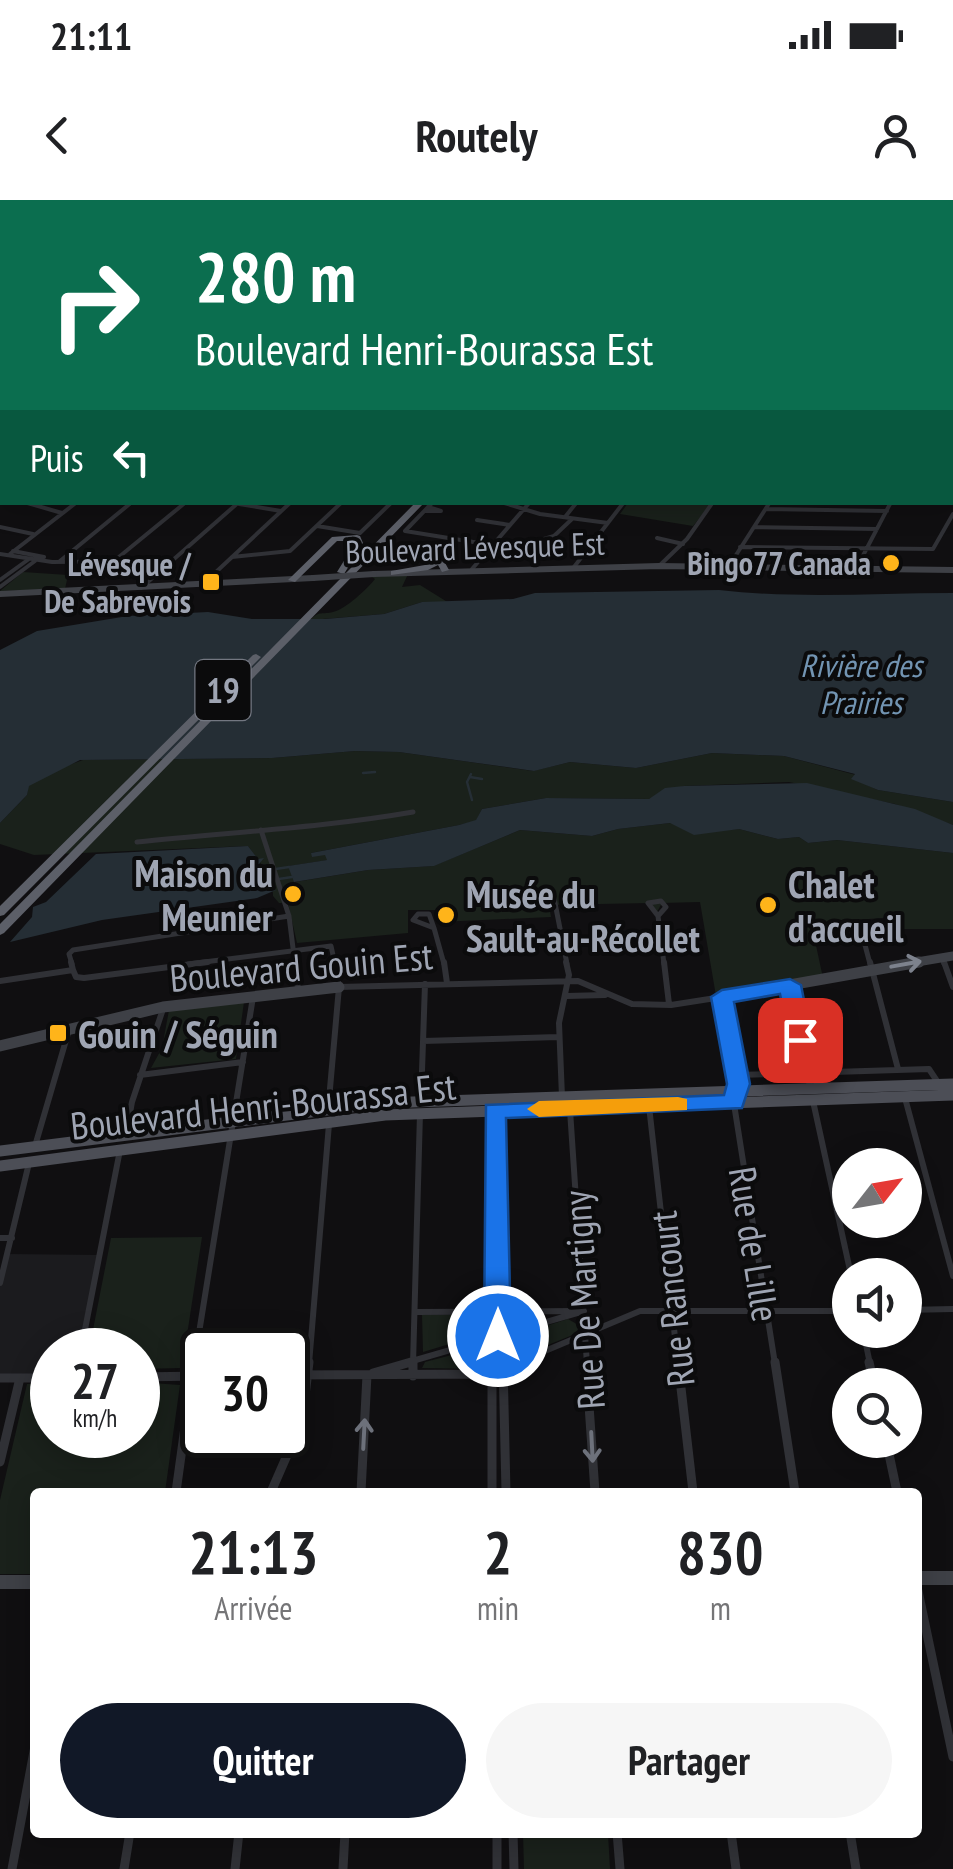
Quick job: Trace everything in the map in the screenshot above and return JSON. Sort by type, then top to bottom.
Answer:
[{"type":"highway","name":"19","points":[[0,913],[148,772],[408,505]]},
{"type":"highway","name":"19","points":[[341,578],[426,506]]},
{"type":"highway","points":[[292,580],[335,538],[355,537],[359,543],[341,578]]},
{"type":"highway","points":[[341,578],[395,550],[422,549],[440,558],[445,570]]},
{"type":"highway","points":[[394,573],[428,566],[440,558]]},
{"type":"highway","points":[[301,570],[313,578]]},
{"type":"highway","name":"19","points":[[0,931],[148,772]]},
{"type":"main road","name":"Boulevard Henri-Bourassa Est","points":[[0,1150],[328,1115],[562,1096],[735,1097],[953,1084]]},
{"type":"main road","name":"Boulevard Henri-Bourassa Est","points":[[812,1094],[953,1096]]},
{"type":"main road","name":"Boulevard Henri-Bourassa Est","points":[[420,1107],[494,1111],[649,1106],[735,1097]]},
{"type":"main road","name":"Boulevard Henri-Bourassa Est","points":[[0,1166],[229,1128]]},
{"type":"street","points":[[35,505],[63,513]]},
{"type":"street","points":[[11,553],[73,505]]},
{"type":"street","points":[[59,562],[128,505]]},
{"type":"street","points":[[113,562],[182,505]]},
{"type":"street","points":[[140,588],[236,505]]},
{"type":"street","points":[[249,505],[282,511]]},
{"type":"street","points":[[202,585],[288,505]]},
{"type":"street","points":[[232,558],[286,553],[339,505]]},
{"type":"street","points":[[316,526],[361,532],[389,505]]},
{"type":"street","points":[[509,505],[564,518],[608,522]]},
{"type":"street","points":[[472,569],[527,505]]},
{"type":"street","points":[[564,518],[575,505]]},
{"type":"street","points":[[574,567],[622,505]]},
{"type":"street","points":[[659,566],[683,544],[711,505]]},
{"type":"street","points":[[856,569],[890,505]]},
{"type":"street","points":[[426,506],[406,531],[492,545]]},
{"type":"street","points":[[729,566],[768,506],[887,511]]},
{"type":"street","points":[[740,547],[936,548],[950,529],[953,514]]},
{"type":"street","points":[[554,536],[572,519]]},
{"type":"street","points":[[754,527],[877,529]]},
{"type":"street","points":[[0,528],[35,534]]},
{"type":"street","points":[[657,538],[683,544]]},
{"type":"street","points":[[0,554],[59,562],[172,561]]},
{"type":"street","points":[[0,587],[35,558]]},
{"type":"street","name":"Boulevard Lévesque Est","points":[[0,587],[140,588],[445,570],[574,567],[953,570]]},
{"type":"street","points":[[137,842],[322,828],[414,812]]},
{"type":"street","points":[[261,830],[289,916],[298,989]]},
{"type":"street","points":[[554,898],[569,981],[558,1037],[562,1096]]},
{"type":"street","points":[[289,916],[73,950],[69,956],[77,978],[84,978],[294,949],[328,946],[334,950],[339,987],[310,1349]]},
{"type":"street","points":[[658,916],[669,1004]]},
{"type":"street","points":[[860,926],[898,1070]]},
{"type":"street","points":[[434,928],[440,937],[447,984]]},
{"type":"street","points":[[950,957],[953,987]]},
{"type":"street","name":"Boulevard Gouin Est","points":[[567,996],[606,995],[632,1004],[669,1004],[950,957]]},
{"type":"street","points":[[0,982],[73,970]]},
{"type":"street","name":"Boulevard Gouin Est","points":[[0,1046],[164,1007],[298,989],[569,981],[592,983],[606,995]]},
{"type":"street","points":[[414,1376],[426,984]]},
{"type":"street","points":[[790,985],[848,1258]]},
{"type":"street","points":[[203,1328],[229,1128],[253,996]]},
{"type":"street","name":"Rue de Lille","points":[[722,997],[737,1075],[735,1097],[794,1488]]},
{"type":"street","points":[[126,1136],[140,1075],[156,1045],[164,1007]]},
{"type":"street","points":[[36,1146],[68,1029]]},
{"type":"street","points":[[423,1041],[558,1037]]},
{"type":"street","points":[[140,1075],[243,1062]]},
{"type":"street","name":"Boulevard Henri-Bourassa Est","points":[[737,1075],[932,1070],[939,1084]]},
{"type":"street","points":[[904,1097],[953,1276]]},
{"type":"street","name":"Rue Rancourt","points":[[649,1106],[693,1488]]},
{"type":"street","name":"Rue De Martigny","points":[[570,1108],[595,1488]]},
{"type":"street","points":[[492,1488],[492,1346],[498,1336],[494,1111]]},
{"type":"street","points":[[85,1328],[120,1149]]},
{"type":"street","points":[[0,1283],[29,1161]]},
{"type":"street","points":[[0,1238],[12,1238]]},
{"type":"street","points":[[415,1312],[584,1310]]},
{"type":"street","points":[[367,1374],[584,1310]]},
{"type":"street","points":[[310,1375],[491,1374],[640,1311],[832,1310]]},
{"type":"street","points":[[922,1310],[953,1310]]},
{"type":"street","points":[[498,1336],[503,1343],[506,1488]]},
{"type":"street","points":[[361,1488],[367,1374]]},
{"type":"street","points":[[0,1378],[30,1378]]},
{"type":"street","points":[[0,1462],[20,1378]]},
{"type":"street","points":[[177,1488],[182,1458]]},
{"type":"street","points":[[273,1488],[280,1458]]},
{"type":"street","points":[[890,1458],[897,1488]]},
{"type":"street","points":[[922,1578],[953,1578]]},
{"type":"street","points":[[0,1582],[30,1582]]},
{"type":"street","points":[[922,1610],[953,1758]]},
{"type":"street","points":[[12,1869],[30,1773]]},
{"type":"street","points":[[124,1869],[129,1838]]},
{"type":"street","points":[[235,1869],[238,1838]]},
{"type":"street","points":[[343,1869],[344,1838]]},
{"type":"street","points":[[497,1838],[497,1869]]},
{"type":"street","points":[[513,1838],[514,1869]]},
{"type":"street","points":[[617,1838],[620,1869]]},
{"type":"street","points":[[732,1838],[736,1869]]},
{"type":"street","points":[[851,1838],[856,1869]]},
{"type":"shaded area","points":[[627,505],[710,505],[693,526],[620,514]]},
{"type":"shaded area","points":[[23,572],[68,575],[65,589],[0,591]]},
{"type":"shaded area","points":[[408,574],[402,587],[420,585],[449,603],[422,602],[384,614],[310,620],[350,603],[375,579],[372,577]]},
{"type":"shaded area","points":[[355,751],[399,752],[533,771],[570,762],[636,768],[712,753],[784,756],[856,775],[853,779],[878,790],[953,802],[953,825],[895,804],[789,782],[684,786],[649,799],[546,798],[482,809],[476,821],[311,853],[326,855],[328,860],[289,866],[295,882],[368,870],[433,866],[520,830],[592,836],[670,823],[706,831],[739,829],[778,839],[799,837],[808,843],[837,840],[953,853],[953,929],[900,929],[896,917],[869,919],[865,924],[811,922],[823,978],[716,996],[700,902],[662,903],[657,912],[650,903],[549,905],[551,917],[439,922],[437,910],[408,910],[408,933],[297,943],[288,903],[279,903],[273,896],[272,879],[248,846],[34,855],[0,844],[0,823],[27,795],[28,786],[44,774],[83,760],[272,758]]},
{"type":"shaded area","points":[[244,1002],[236,1059],[151,1068],[162,1048],[169,1010]]},
{"type":"shaded area","points":[[202,1237],[188,1328],[180,1328],[180,1368],[160,1368],[160,1328],[93,1328],[111,1238]]},
{"type":"shaded area","points":[[8,1254],[100,1255],[86,1328],[30,1328],[30,1378],[0,1378],[0,1284]]},
{"type":"shaded area","points":[[422,1315],[484,1315],[489,1332],[423,1352]]},
{"type":"shaded area","points":[[568,1319],[580,1326],[575,1334],[511,1360],[508,1338]]},
{"type":"shaded area","points":[[486,1346],[477,1369],[422,1368],[425,1362]]},
{"type":"shaded area","points":[[30,1384],[30,1458],[160,1458],[160,1384],[180,1385],[166,1488],[30,1488],[30,1574],[0,1574],[0,1500]]},
{"type":"shaded area","points":[[523,1838],[608,1838],[610,1869],[524,1869]]},
{"type":"water","name":"Rivière des Prairies","points":[[719,590],[807,595],[953,593],[953,802],[878,790],[851,779],[855,774],[784,756],[712,753],[636,768],[570,762],[534,771],[399,752],[355,751],[272,758],[80,760],[29,786],[27,795],[0,823],[0,650],[37,631],[128,616],[208,612],[252,619],[325,619],[384,614],[422,602],[513,599],[535,593]]},
{"type":"water","name":"Rivière des Prairies","points":[[807,783],[915,809],[953,825],[953,853],[837,840],[808,843],[799,837],[778,839],[739,829],[694,835],[670,823],[592,836],[520,830],[434,866],[368,870],[294,882],[288,866],[327,860],[325,855],[312,857],[311,853],[459,825],[476,820],[482,809],[546,798],[649,799],[665,788],[684,786]]},
{"type":"water","points":[[248,846],[258,859],[264,858],[259,864],[267,864],[270,888],[276,890],[257,898],[102,920],[10,942],[32,917],[33,907],[46,902],[96,854]]},
{"type":"waterway","points":[[363,773],[375,772]]},
{"type":"waterway","points":[[471,774],[467,782],[472,800]]},
{"type":"waterway","points":[[470,777],[482,779]]},
{"type":"waterway","points":[[269,870],[289,867]]},
{"type":"waterway","points":[[272,880],[292,877]]},
{"type":"slow traffic","points":[[539,1109],[678,1105]]},
{"type":"place","name":"Bingo77 Canada","points":[[891,563]]},
{"type":"place","name":"Lévesque / De Sabrevois","points":[[211,582]]},
{"type":"place","name":"Maison du Meunier","points":[[293,894]]},
{"type":"place","name":"Chalet d'accueil","points":[[768,905]]},
{"type":"place","name":"Musée du Sault-au-Récollet","points":[[446,915]]},
{"type":"place","name":"Gouin / Séguin","points":[[58,1033]]},
{"type":"route","points":[[498,1336],[494,1111],[734,1103],[738,1084],[722,997],[790,985],[800,1040]]}]
